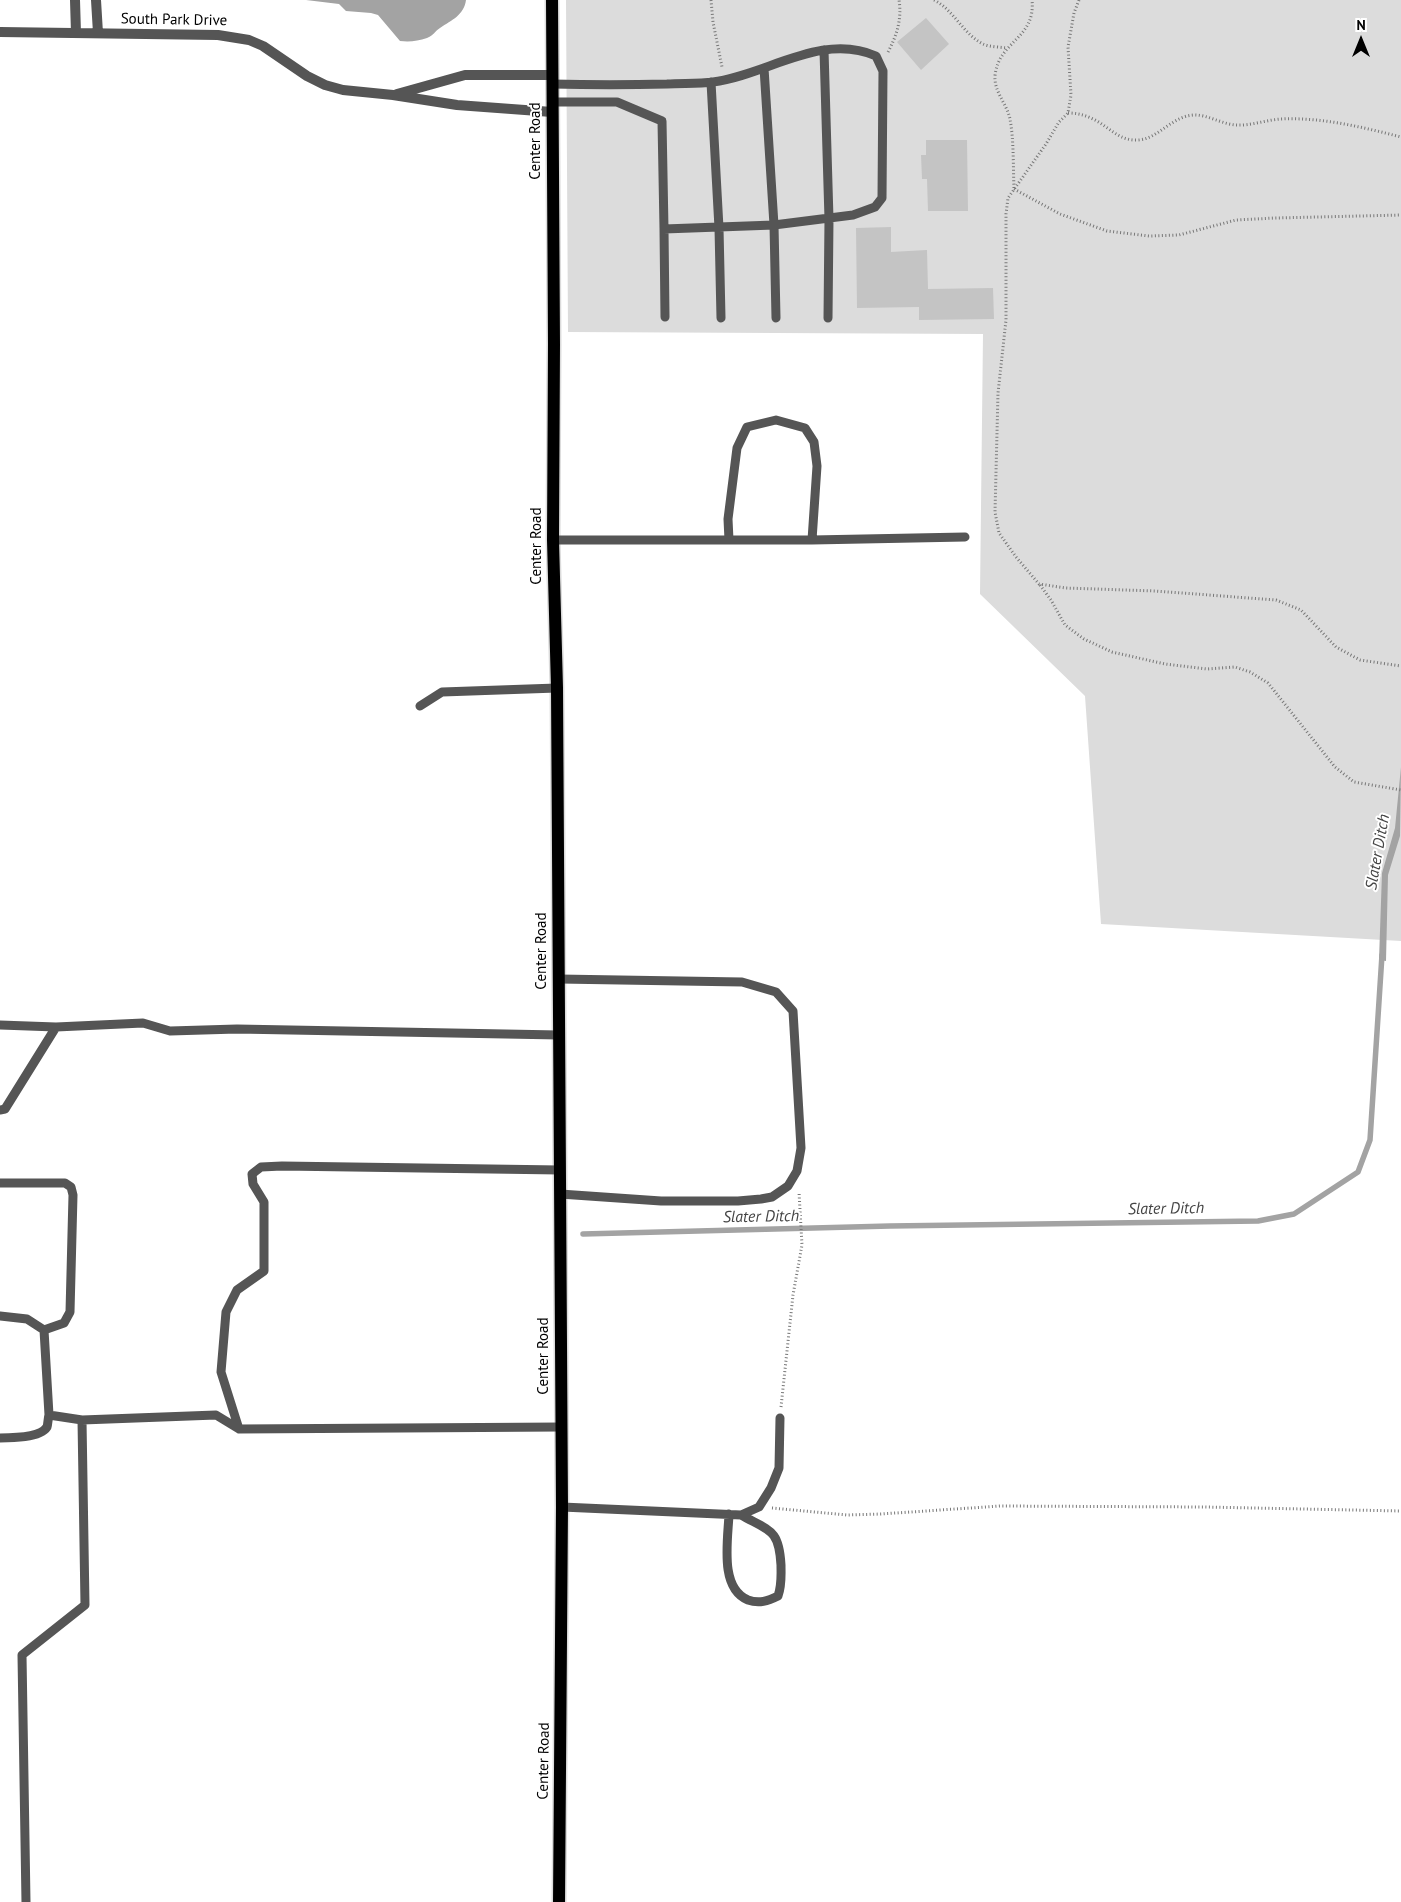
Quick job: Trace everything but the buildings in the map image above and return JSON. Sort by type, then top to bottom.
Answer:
[{"type":"main road","name":"Center Road","points":[[552,0],[553,540],[557,688],[562,1507],[559,1902]]},
{"type":"street","points":[[75,0],[76,33]]},
{"type":"street","points":[[96,0],[98,33]]},
{"type":"street","name":"South Park Drive","points":[[0,32],[235,36],[263,46],[307,76],[325,85],[342,90],[393,95],[458,105],[552,107]]},
{"type":"street","name":"South Park Drive","points":[[393,95],[465,75],[552,80]]},
{"type":"lane","points":[[552,80],[619,85],[711,82],[725,80],[764,68],[791,57],[824,50],[860,50],[876,56],[883,71],[882,198],[875,207],[853,215],[774,225],[664,229]]},
{"type":"lane","points":[[824,50],[829,219],[828,318]]},
{"type":"lane","points":[[764,68],[774,225],[776,318]]},
{"type":"lane","points":[[711,82],[719,228],[721,318]]},
{"type":"lane","points":[[552,107],[617,102],[662,121],[665,317]]},
{"type":"lane","points":[[729,540],[728,519],[737,448],[747,427],[776,420],[805,428],[814,442],[817,466],[812,540]]},
{"type":"lane","points":[[553,540],[812,540],[965,537]]},
{"type":"lane","points":[[420,706],[442,692],[557,688]]},
{"type":"lane","points":[[559,979],[742,982],[776,992],[793,1011],[801,1148],[797,1171],[788,1186],[772,1196],[761,1199],[738,1201],[661,1201],[560,1194]]},
{"type":"lane","points":[[0,1025],[56,1027],[143,1023],[170,1031],[237,1029],[559,1035]]},
{"type":"lane","points":[[0,1110],[5,1109],[56,1027]]},
{"type":"lane","points":[[240,1429],[221,1372],[226,1312],[237,1290],[264,1271],[264,1202],[253,1184],[252,1174],[261,1167],[282,1166],[560,1170]]},
{"type":"lane","points":[[0,1183],[66,1184],[71,1187],[73,1195],[70,1312],[64,1322],[44,1330]]},
{"type":"lane","points":[[0,1316],[27,1318],[44,1330]]},
{"type":"lane","points":[[0,1438],[18,1438],[40,1433],[47,1427],[49,1415],[44,1330]]},
{"type":"lane","points":[[49,1415],[82,1420],[216,1415],[240,1429],[561,1427]]},
{"type":"lane","points":[[741,1515],[759,1507],[771,1488],[779,1468],[780,1418]]},
{"type":"lane","points":[[26,1902],[22,1655],[85,1605],[82,1420]]},
{"type":"lane","points":[[562,1507],[729,1514],[741,1515],[769,1530],[776,1538],[780,1549],[782,1586],[778,1596],[767,1602],[754,1602],[742,1597],[734,1589],[727,1562],[729,1514]]},
{"type":"path","points":[[711,0],[713,22],[725,80]]},
{"type":"path","points":[[888,52],[895,40],[899,25],[901,10],[899,0]]},
{"type":"path","points":[[934,0],[950,12],[966,32],[984,44],[1007,48]]},
{"type":"path","points":[[1014,189],[1010,121],[1007,108],[999,96],[995,78],[999,59],[1007,48],[1020,37],[1029,23],[1032,0]]},
{"type":"path","points":[[1079,0],[1074,13],[1068,47],[1071,95],[1068,113],[1059,122],[1008,198],[1006,214],[1006,320],[998,393],[995,512],[999,533],[1051,600],[1065,624],[1084,638],[1112,652],[1165,664],[1207,669],[1235,667],[1250,672],[1268,683],[1335,767],[1354,782],[1401,790]]},
{"type":"path","points":[[1068,113],[1079,113],[1093,119],[1121,137],[1138,140],[1153,134],[1180,117],[1197,115],[1238,125],[1282,119],[1328,122],[1362,127],[1401,137]]},
{"type":"path","points":[[1014,189],[1060,214],[1107,231],[1149,236],[1179,235],[1236,220],[1401,215]]},
{"type":"path","points":[[1039,584],[1066,588],[1155,591],[1276,600],[1301,610],[1336,647],[1360,660],[1401,666]]},
{"type":"path","points":[[780,1418],[793,1295],[802,1245],[801,1213]]},
{"type":"path","points":[[759,1507],[847,1515],[1000,1506],[1205,1507],[1401,1511]]},
{"type":"shaded area","points":[[306,0],[466,0],[463,10],[431,36],[414,41],[400,41],[378,15],[346,11],[339,4]]},
{"type":"shaded area","points":[[566,0],[1401,0],[1401,941],[1101,924],[1085,696],[980,594],[983,334],[568,332]]},
{"type":"shaded area","points":[[1401,767],[1400,836],[1388,875],[1386,961],[1379,960],[1382,873],[1395,828]]},
{"type":"waterway","name":"Slater Ditch","points":[[583,1234],[890,1226],[1258,1221],[1294,1214],[1358,1172],[1370,1140],[1382,955]]}]
